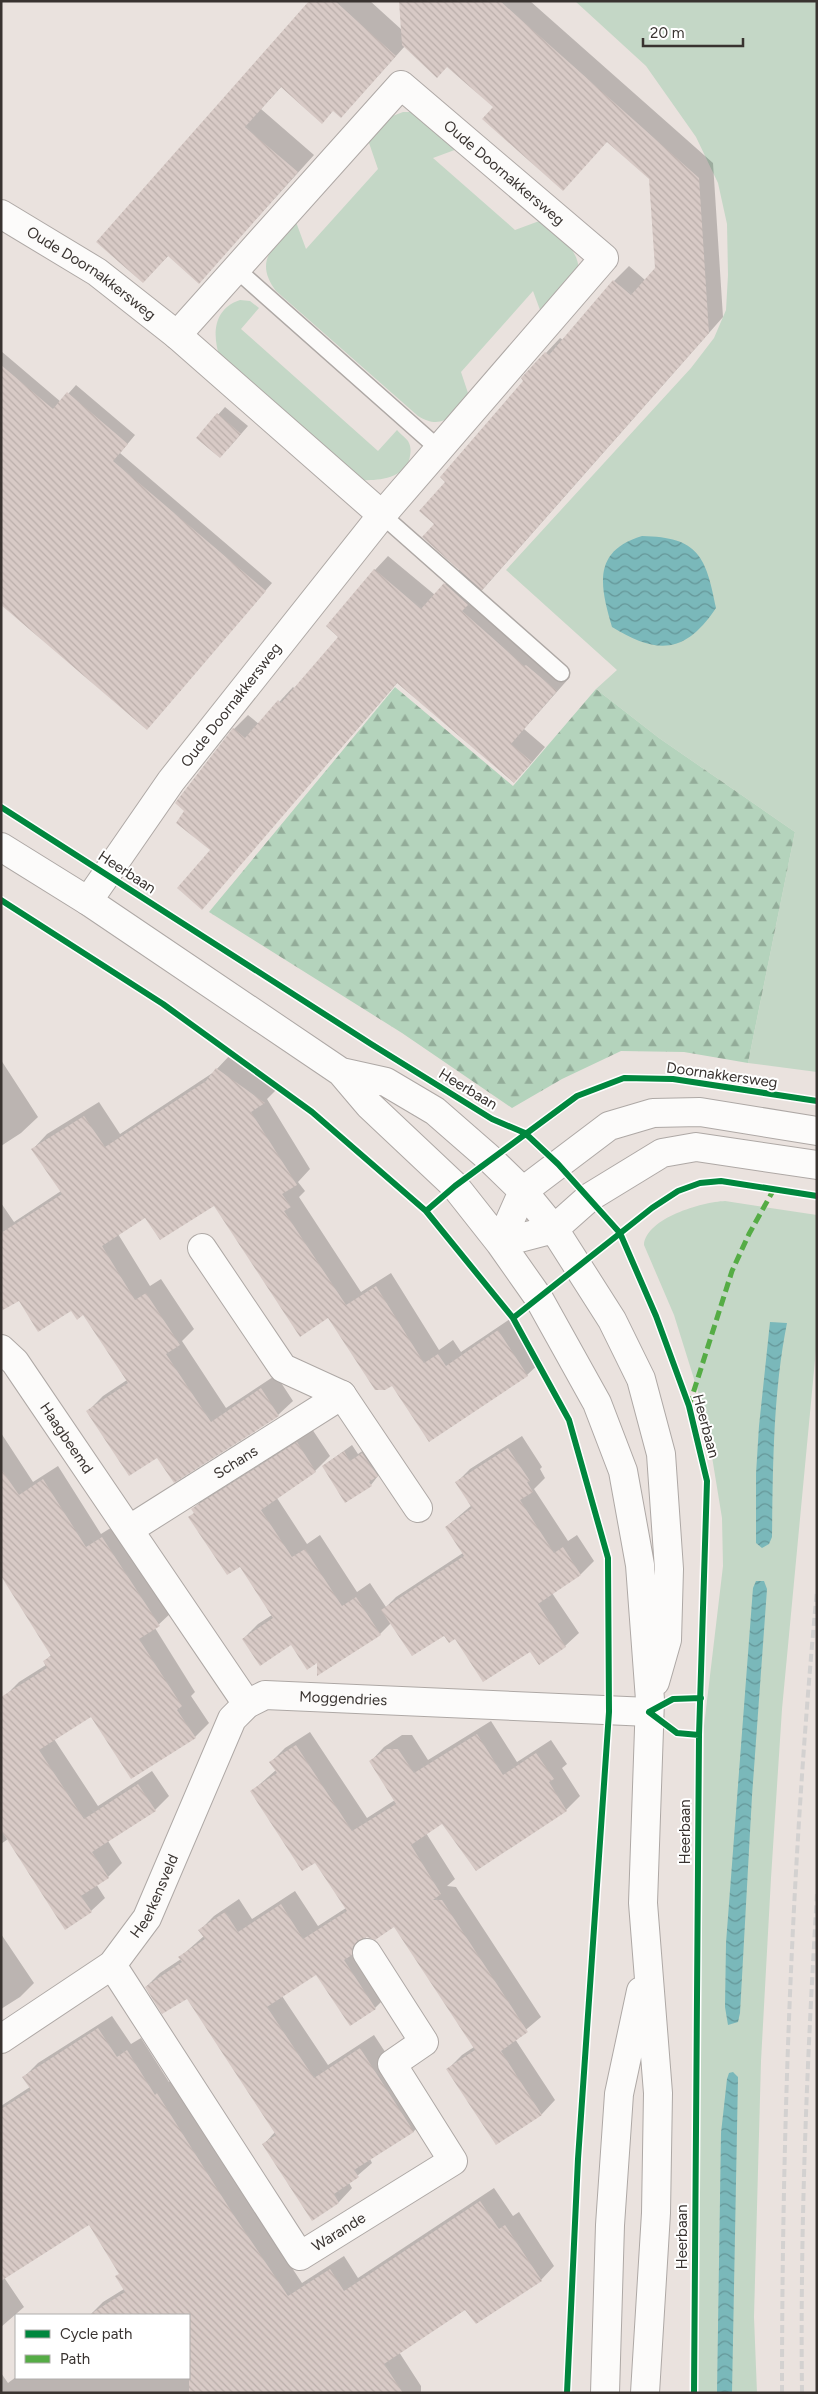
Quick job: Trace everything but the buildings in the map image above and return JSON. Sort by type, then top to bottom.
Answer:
[{"type":"street","name":"Oude Doornakkersweg","points":[[88,901],[171,781],[382,515],[604,258],[401,85],[177,335]]},
{"type":"street","name":"Oude Doornakkersweg","points":[[1,214],[97,272],[177,335],[382,515]]},
{"type":"street","name":"Heerbaan","points":[[1,847],[88,901],[341,1072],[369,1105],[454,1186],[500,1243],[538,1297],[597,1403],[624,1471],[640,1565],[650,1706],[643,1903],[658,2093],[656,2213],[645,2393]]},
{"type":"street","name":"Heerbaan","points":[[341,1072],[386,1082],[435,1111],[523,1191],[554,1229],[612,1320],[637,1370],[661,1454],[669,1569],[667,1640],[650,1706]]},
{"type":"street","points":[[500,1243],[523,1191],[609,1126],[653,1113],[700,1112],[817,1132]]},
{"type":"street","points":[[500,1243],[554,1229],[590,1197],[662,1153],[696,1147],[817,1165]]},
{"type":"street","points":[[202,1248],[283,1368],[342,1395],[418,1508]]},
{"type":"street","name":"Haagbeemd","points":[[1,1348],[15,1362],[130,1529]]},
{"type":"street","name":"Schans","points":[[130,1529],[342,1395]]},
{"type":"street","points":[[130,1529],[247,1704]]},
{"type":"street","name":"Moggendries","points":[[247,1704],[265,1695],[650,1706]]},
{"type":"street","name":"Heerkensveld","points":[[1,2038],[112,1965],[147,1918],[232,1719],[247,1704]]},
{"type":"street","name":"Warande","points":[[112,1965],[300,2256],[453,2161],[392,2064],[424,2042],[367,1954]]},
{"type":"street","name":"Heerbaan","points":[[605,2393],[610,2225],[619,2094],[647,1962]]},
{"type":"lane","points":[[236,270],[439,449]]},
{"type":"lane","points":[[382,515],[561,674]]},
{"type":"green space","points":[[575,1],[817,1],[817,1072],[748,1063],[795,832],[659,738],[596,689],[617,670],[506,570],[691,368],[714,338],[726,310],[728,275],[727,224],[718,183],[696,137],[646,66]]},
{"type":"green space","points":[[403,112],[413,112],[460,148],[433,158],[515,230],[542,220],[571,248],[575,254],[579,270],[543,318],[533,291],[461,372],[470,399],[447,419],[434,422],[418,416],[276,291],[266,271],[266,262],[269,254],[296,222],[306,249],[378,169],[368,140],[390,117]]},
{"type":"green space","points":[[240,300],[250,301],[259,308],[241,329],[378,451],[397,430],[407,440],[410,447],[408,463],[398,474],[383,479],[362,480],[220,358],[216,340],[217,324],[224,310]]},
{"type":"green space","points":[[395,687],[513,786],[596,689],[659,738],[795,832],[748,1063],[684,1052],[621,1051],[562,1079],[512,1108],[402,1033],[209,912]]},
{"type":"green space","points":[[725,1201],[817,1215],[817,1339],[782,1709],[771,1878],[761,2061],[754,2317],[757,2393],[692,2393],[699,2178],[704,1726],[723,1566],[722,1518],[705,1414],[674,1315],[644,1245],[647,1235],[664,1219],[703,1204]]},
{"type":"water","points":[[642,536],[661,537],[688,546],[697,553],[708,575],[716,608],[705,623],[682,642],[670,645],[657,645],[643,642],[612,627],[603,584],[607,561],[615,551],[626,543]]},
{"type":"water","points":[[770,1322],[787,1323],[776,1403],[772,1537],[769,1544],[762,1548],[756,1543],[756,1474]]},
{"type":"water","points":[[756,1581],[764,1581],[767,1589],[752,1796],[740,2013],[738,2022],[728,2025],[725,2007],[726,1943],[753,1588]]},
{"type":"water","points":[[733,2072],[738,2077],[732,2393],[717,2393],[721,2133],[727,2079],[729,2073]]},
{"type":"railway","points":[[782,2393],[784,2192],[790,1991],[801,1790],[817,1590]]},
{"type":"railway","points":[[802,2393],[805,2143],[817,1894]]},
{"type":"marked path","points":[[689,1406],[732,1271],[749,1234],[774,1189]]},
{"type":"cycle path","points":[[1,807],[371,1044],[492,1119],[525,1133],[558,1164],[620,1233],[656,1316],[689,1406],[707,1481],[699,1735],[694,2393]]},
{"type":"cycle path","points":[[1,900],[163,1004],[312,1112],[426,1211],[513,1318],[569,1420],[608,1558],[609,1712],[578,2159],[567,2393]]},
{"type":"cycle path","name":"Doornakkersweg","points":[[426,1211],[455,1186],[577,1096],[624,1078],[673,1079],[817,1101]]},
{"type":"cycle path","points":[[513,1318],[652,1208],[678,1191],[700,1183],[721,1181],[817,1196]]},
{"type":"cycle path","points":[[699,1735],[677,1733],[649,1712],[673,1699],[701,1698]]}]
